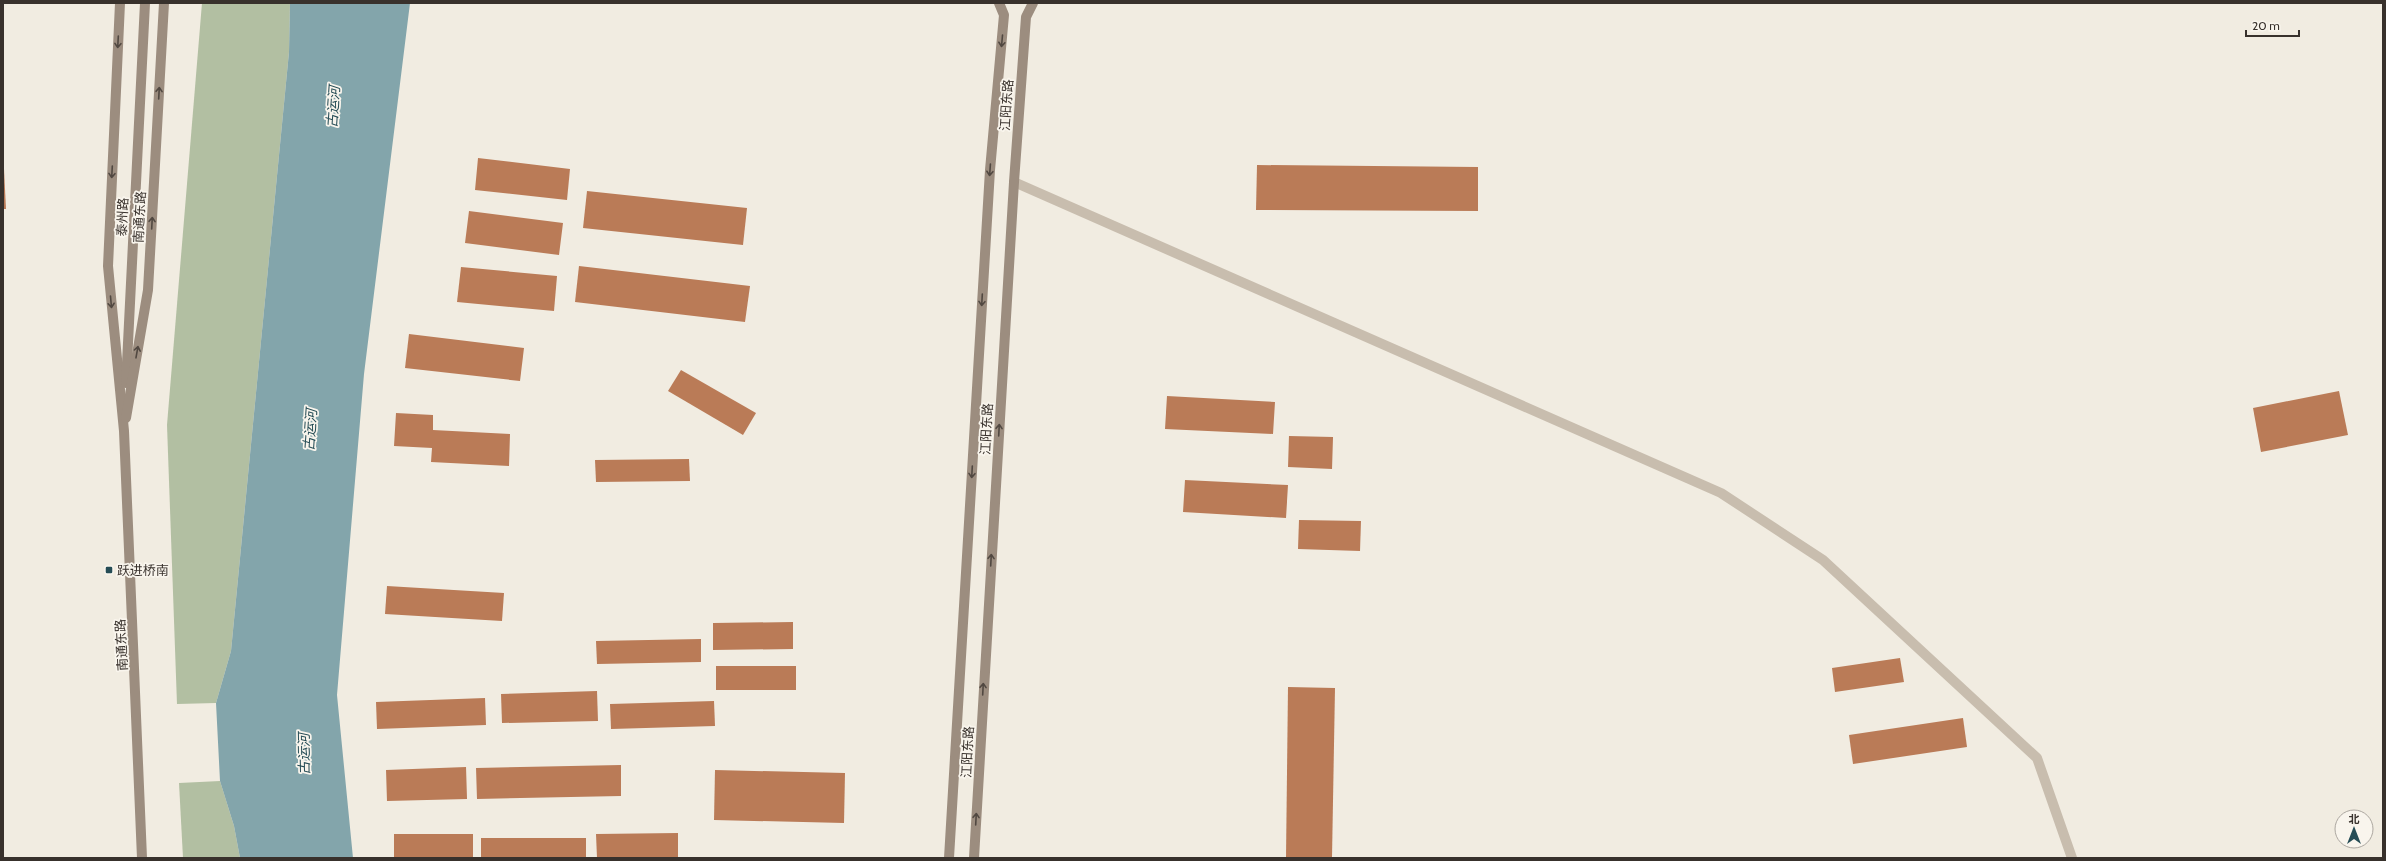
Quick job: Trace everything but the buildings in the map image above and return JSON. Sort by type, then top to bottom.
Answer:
[{"type":"main road","name":"南通东路","points":[[120,3],[108,266],[124,432],[142,858]]},
{"type":"main road","name":"泰州路","points":[[124,432],[145,3]]},
{"type":"main road","name":"南通东路","points":[[124,432],[148,290],[164,3]]},
{"type":"main road","name":"江阳东路","points":[[949,858],[990,170],[1004,15],[998,3]]},
{"type":"main road","name":"江阳东路","points":[[974,858],[1014,182],[1026,17],[1033,3]]},
{"type":"street","points":[[1014,182],[1721,493],[1823,560],[2037,758],[2072,858]]},
{"type":"green space","points":[[202,3],[290,3],[289,52],[231,651],[216,703],[177,704],[167,425]]},
{"type":"green space","points":[[220,781],[234,826],[240,858],[183,858],[179,783]]},
{"type":"water","name":"古运河","points":[[290,3],[410,3],[364,374],[337,695],[353,858],[240,858],[234,826],[220,781],[216,703],[231,651],[289,52]]},
{"type":"place","name":"跃进桥南","points":[[109,570]]}]
